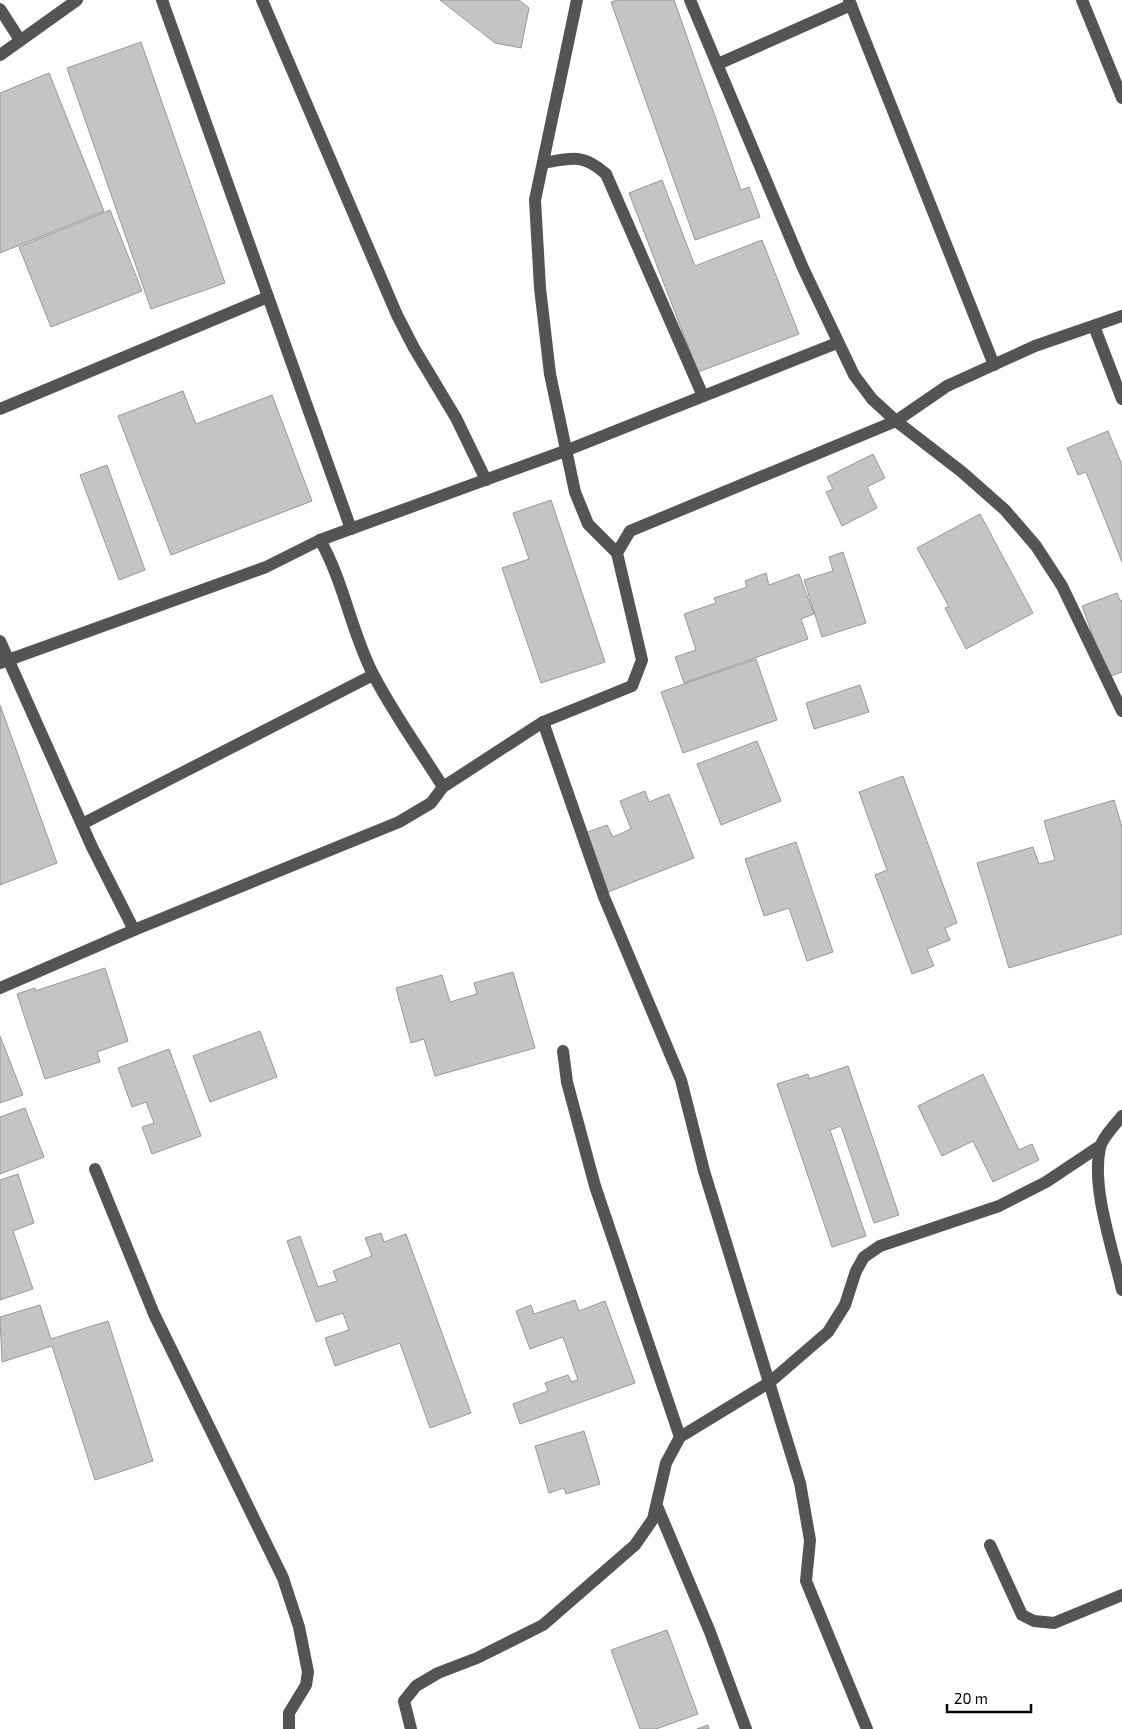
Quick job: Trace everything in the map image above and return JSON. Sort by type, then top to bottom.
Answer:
[{"type":"street","points":[[0,55],[77,0]]},
{"type":"street","points":[[162,0],[351,529]]},
{"type":"street","points":[[262,0],[397,315],[414,348],[456,418],[486,480]]},
{"type":"street","points":[[0,988],[134,930],[399,822],[431,803],[443,787],[543,722],[632,686],[642,660],[617,553],[588,524],[575,492],[550,374],[540,288],[535,200],[577,0]]},
{"type":"street","points":[[690,0],[803,268],[837,343],[854,375],[872,399],[896,421],[962,472],[1005,510],[1036,546],[1062,586],[1121,707]]},
{"type":"street","points":[[1082,0],[1119,84],[1122,98]]},
{"type":"street","points":[[718,64],[850,3],[994,365]]},
{"type":"street","points":[[0,9],[20,40]]},
{"type":"street","points":[[542,164],[576,158],[593,162],[606,174],[703,396]]},
{"type":"street","points":[[0,409],[268,297]]},
{"type":"street","points":[[617,553],[630,531],[896,421],[947,386],[1035,346],[1122,316]]},
{"type":"street","points":[[1094,326],[1122,399]]},
{"type":"street","points":[[4,661],[266,567],[320,540],[565,451],[837,343]]},
{"type":"street","points":[[320,540],[334,565],[354,630],[373,674],[443,787]]},
{"type":"street","points":[[0,641],[4,661],[134,930]]},
{"type":"street","points":[[82,824],[373,674]]},
{"type":"street","points":[[543,722],[604,897],[681,1080],[704,1171],[800,1483],[810,1540],[806,1581],[866,1729]]},
{"type":"street","points":[[563,1051],[567,1082],[596,1186],[680,1436]]},
{"type":"street","points":[[411,1729],[404,1701],[416,1686],[438,1673],[477,1658],[543,1626],[634,1546],[654,1519],[666,1463],[680,1436],[770,1382],[828,1332],[845,1305],[856,1271],[864,1257],[880,1246],[999,1206],[1046,1182],[1100,1146],[1122,1116]]},
{"type":"street","points":[[1100,1146],[1099,1192],[1122,1290]]},
{"type":"street","points":[[95,1169],[154,1314],[283,1578],[299,1627],[308,1672],[306,1685],[290,1713],[289,1729]]},
{"type":"street","points":[[657,1506],[710,1632],[746,1729]]},
{"type":"street","points":[[990,1545],[1022,1615],[1034,1621],[1054,1624],[1122,1594]]},
{"type":"building","points":[[440,0],[519,0],[529,8],[521,48],[495,43]]},
{"type":"building","points":[[618,0],[674,0],[741,190],[749,187],[760,217],[695,240],[611,2]]},
{"type":"building","points":[[141,42],[225,283],[151,309],[67,68]]},
{"type":"building","points":[[49,73],[104,211],[0,253],[0,93]]},
{"type":"building","points":[[662,180],[695,266],[762,240],[799,334],[698,372],[629,193]]},
{"type":"building","points":[[110,210],[142,291],[51,327],[19,247]]},
{"type":"building","points":[[183,391],[196,424],[272,395],[312,501],[171,555],[118,416]]},
{"type":"building","points":[[1108,431],[1122,465],[1122,562],[1086,472],[1078,475],[1067,448]]},
{"type":"building","points":[[873,454],[885,478],[867,487],[877,508],[842,526],[826,492],[833,489],[827,477]]},
{"type":"building","points":[[107,465],[145,570],[119,580],[80,475]]},
{"type":"building","points":[[551,500],[605,662],[541,683],[502,568],[529,559],[513,513]]},
{"type":"building","points":[[980,514],[1033,613],[966,649],[945,608],[949,607],[917,548]]},
{"type":"building","points":[[843,552],[866,623],[822,637],[804,580],[833,571],[829,557]]},
{"type":"building","points":[[766,573],[769,585],[799,574],[814,614],[801,619],[808,639],[684,683],[675,657],[696,650],[684,614],[716,603],[714,598],[747,587],[745,581]]},
{"type":"building","points":[[1117,593],[1120,601],[1122,600],[1122,672],[1108,677],[1082,606]]},
{"type":"building","points":[[756,659],[777,720],[683,753],[661,692]]},
{"type":"building","points":[[860,685],[869,712],[814,729],[806,703]]},
{"type":"building","points":[[0,705],[57,863],[0,885]]},
{"type":"building","points":[[757,741],[781,801],[721,825],[697,764]]},
{"type":"building","points":[[903,776],[957,923],[945,928],[950,940],[927,949],[934,966],[912,974],[875,875],[887,870],[859,792]]},
{"type":"building","points":[[645,791],[649,802],[669,794],[694,858],[608,892],[585,833],[607,825],[613,837],[631,829],[620,801]]},
{"type":"building","points":[[1114,800],[1122,827],[1122,934],[1009,968],[977,863],[1033,847],[1039,864],[1055,860],[1044,821]]},
{"type":"building","points":[[796,842],[833,952],[807,961],[789,908],[764,916],[745,859]]},
{"type":"building","points":[[105,968],[128,1041],[97,1052],[100,1062],[45,1079],[17,994],[35,988],[35,991]]},
{"type":"building","points":[[513,972],[535,1048],[435,1076],[424,1039],[411,1043],[396,988],[442,975],[450,1002],[477,994],[474,983]]},
{"type":"building","points":[[260,1031],[277,1077],[210,1102],[193,1056]]},
{"type":"building","points":[[0,1036],[23,1095],[0,1103]]},
{"type":"building","points":[[169,1049],[201,1136],[152,1154],[142,1127],[154,1123],[146,1102],[132,1107],[118,1068]]},
{"type":"building","points":[[848,1066],[899,1215],[874,1223],[841,1126],[830,1130],[866,1236],[832,1247],[777,1084],[808,1074],[809,1079]]},
{"type":"building","points":[[983,1074],[1019,1150],[1032,1144],[1039,1160],[993,1182],[973,1141],[942,1156],[918,1106]]},
{"type":"building","points":[[25,1108],[44,1157],[0,1174],[0,1117]]},
{"type":"building","points":[[18,1174],[34,1223],[13,1231],[33,1289],[0,1300],[0,1180]]},
{"type":"building","points":[[381,1233],[384,1242],[406,1234],[471,1413],[430,1428],[400,1343],[335,1366],[325,1338],[349,1330],[343,1313],[316,1322],[287,1241],[300,1236],[318,1287],[337,1281],[333,1271],[372,1256],[365,1238]]},
{"type":"building","points":[[575,1300],[579,1311],[605,1301],[635,1383],[520,1424],[513,1404],[548,1391],[545,1383],[568,1375],[571,1382],[578,1380],[563,1337],[530,1349],[516,1311],[531,1305],[534,1314]]},
{"type":"building","points":[[40,1305],[51,1339],[108,1321],[153,1461],[95,1480],[52,1346],[2,1362],[0,1317]]},
{"type":"building","points":[[584,1431],[600,1484],[566,1494],[564,1488],[549,1493],[535,1446]]},
{"type":"building","points":[[667,1630],[698,1714],[656,1729],[640,1729],[611,1650]]},
{"type":"building","points":[[708,1725],[709,1729],[697,1729]]}]
